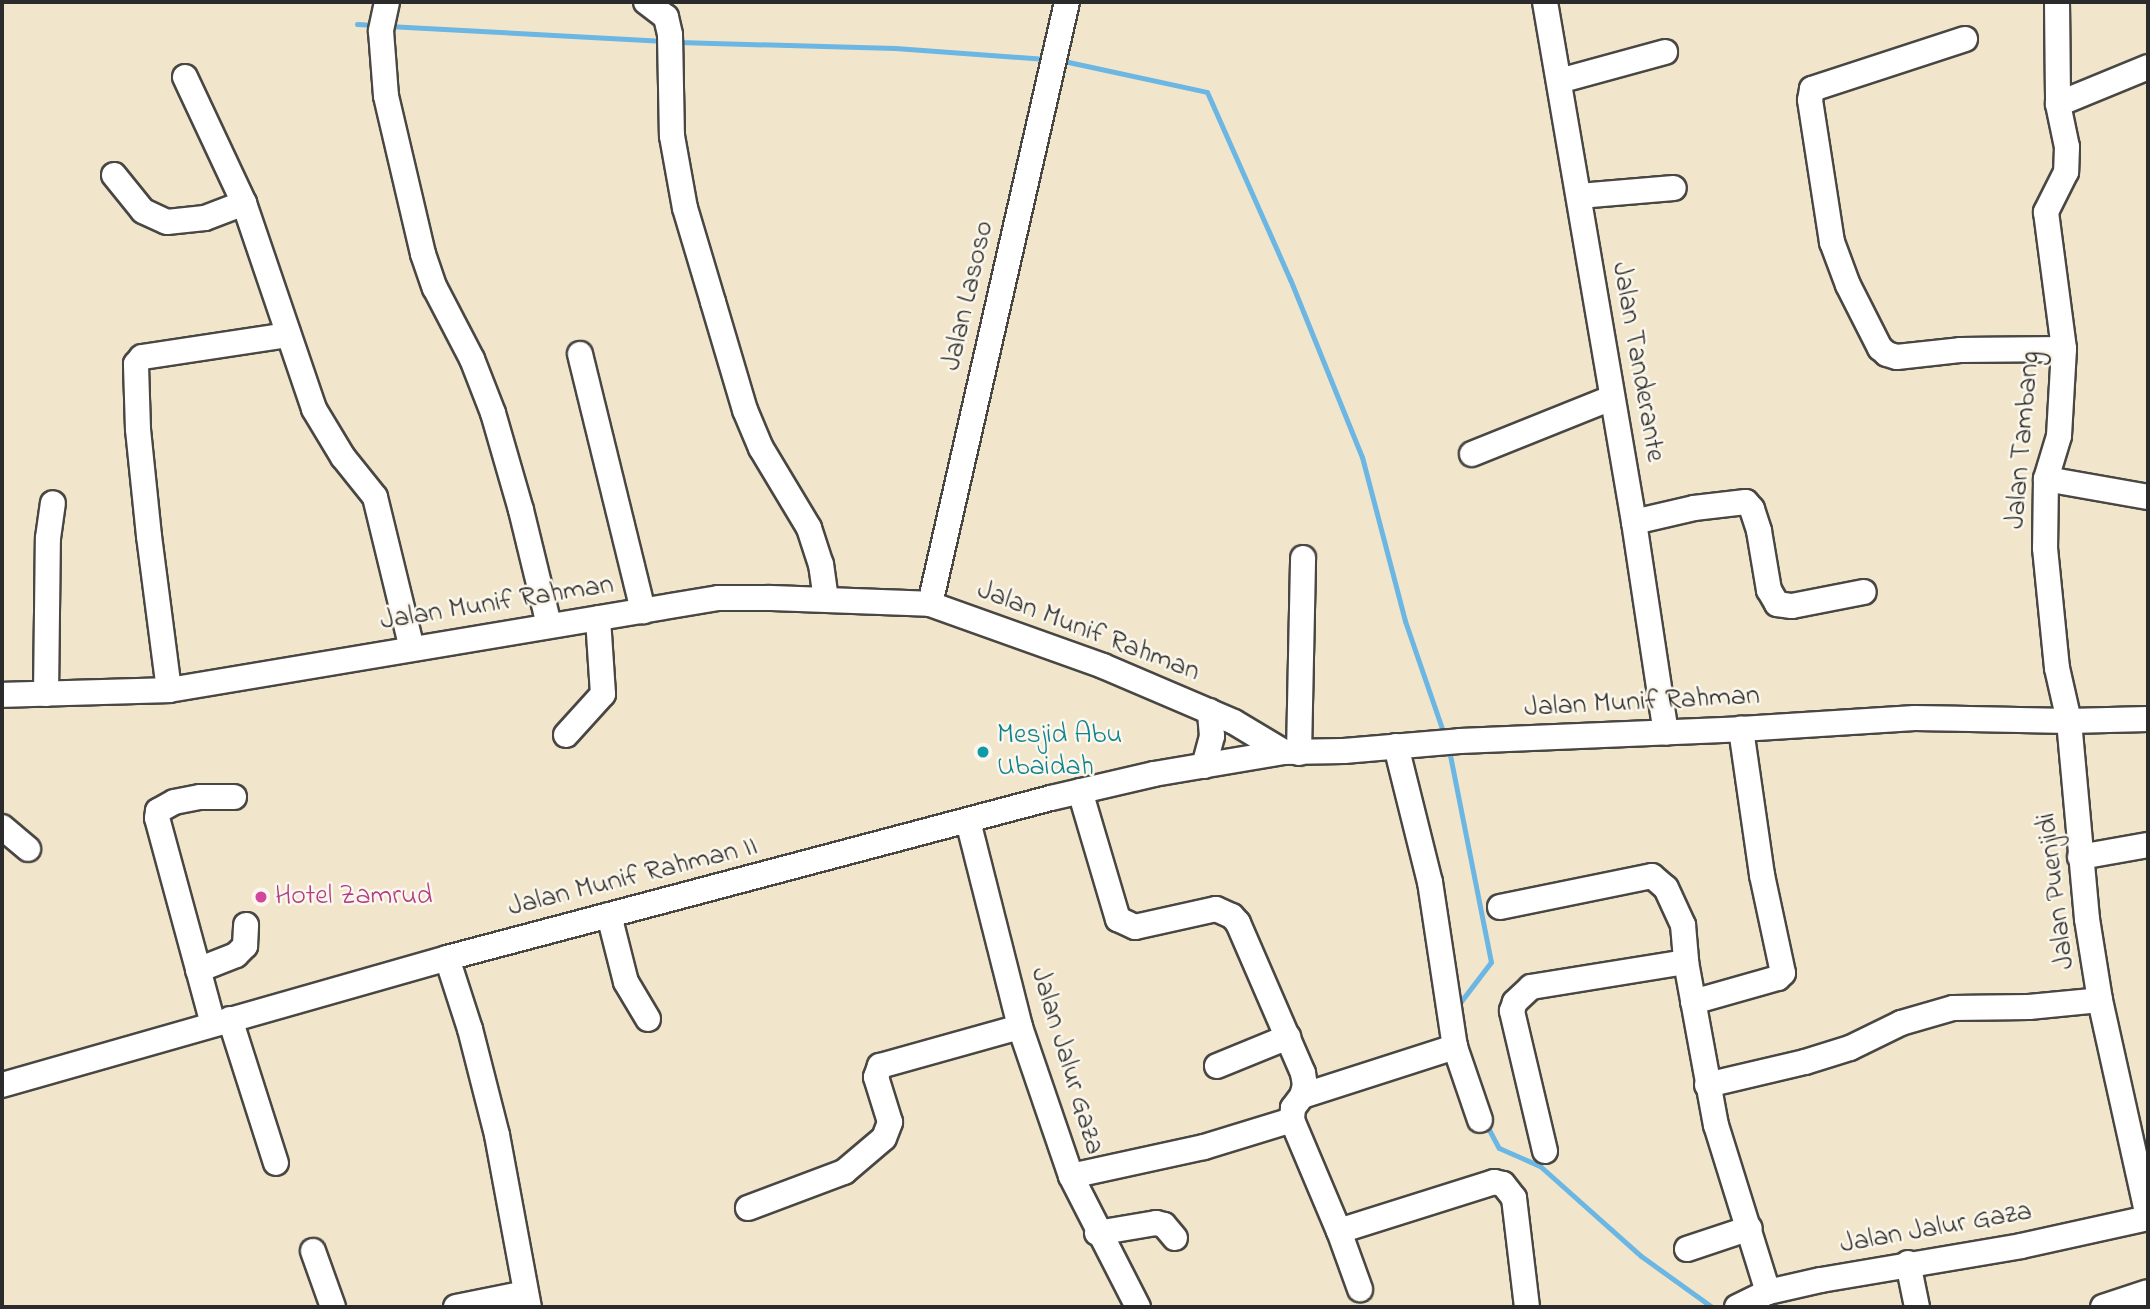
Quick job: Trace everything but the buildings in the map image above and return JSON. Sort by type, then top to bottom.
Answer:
[{"type":"street","points":[[646,2],[666,17],[670,47],[672,136],[688,218],[746,410],[761,448],[809,528],[821,565],[826,600]]},
{"type":"street","name":"Jalan Lasoso","points":[[930,604],[1066,2]]},
{"type":"street","name":"Jalan Tanderante","points":[[1545,2],[1634,522],[1666,733]]},
{"type":"street","name":"Jalan Tambang","points":[[2057,2],[2058,104],[2067,147],[2066,172],[2046,212],[2064,349],[2059,436],[2046,479],[2044,509],[2048,596],[2057,668],[2069,721]]},
{"type":"street","points":[[383,18],[389,118],[423,254],[435,288],[472,359],[493,413],[521,510],[549,625]]},
{"type":"street","points":[[1965,39],[1812,89],[1810,100],[1832,242],[1848,285],[1880,348],[1887,354],[1897,357],[1960,350],[2064,349]]},
{"type":"street","points":[[1559,81],[1665,52]]},
{"type":"street","points":[[2058,104],[2148,67]]},
{"type":"street","points":[[185,76],[244,203],[314,409],[329,437],[375,497],[412,649]]},
{"type":"street","points":[[114,176],[143,211],[167,222],[205,218],[244,203]]},
{"type":"street","points":[[1579,196],[1674,188]]},
{"type":"street","points":[[169,690],[145,496],[135,376],[137,361],[142,358],[288,335]]},
{"type":"street","points":[[580,354],[643,611]]},
{"type":"street","points":[[1472,454],[1611,398]]},
{"type":"street","points":[[2046,479],[2148,497]]},
{"type":"street","points":[[1634,522],[1694,508],[1746,502],[1752,509],[1759,531],[1769,590],[1777,604],[1792,606],[1864,592]]},
{"type":"street","points":[[46,694],[47,551],[53,503]]},
{"type":"street","points":[[1292,752],[1303,558]]},
{"type":"street","name":"Jalan Munif Rahman","points":[[2,695],[169,690],[718,598],[930,604],[1103,666],[1210,711],[1292,752],[1915,718],[2069,721],[2148,719]]},
{"type":"street","points":[[566,735],[603,694],[598,618]]},
{"type":"street","points":[[1204,766],[1213,736],[1210,711]]},
{"type":"street","name":"Jalan Puenjidi","points":[[2069,721],[2080,857],[2100,1000],[2148,1217]]},
{"type":"street","points":[[1693,1002],[1778,978],[1783,973],[1762,875],[1741,729]]},
{"type":"street","points":[[1396,746],[1430,882],[1455,1047],[1480,1120]]},
{"type":"street","name":"Jalan Munif Rahman II","points":[[2,1086],[447,958],[1080,791],[1154,774],[1292,752]]},
{"type":"street","points":[[1080,791],[1118,919],[1135,927],[1216,909],[1232,916],[1303,1073],[1303,1096]]},
{"type":"street","points":[[234,797],[184,799],[158,811],[159,825],[198,970],[221,1021],[276,1163]]},
{"type":"street","name":"Jalan Jalur Gaza","points":[[968,821],[1020,1027],[1071,1176],[1097,1233],[1138,1307]]},
{"type":"street","points":[[2,827],[28,849]]},
{"type":"street","points":[[2080,857],[2148,845]]},
{"type":"street","points":[[1500,907],[1652,876],[1666,888],[1683,925],[1686,962],[1716,1125],[1768,1292]]},
{"type":"street","points":[[609,915],[630,993],[648,1020]]},
{"type":"street","points":[[198,970],[236,955],[245,947],[246,925]]},
{"type":"street","points":[[447,958],[470,1029],[497,1135],[528,1300],[456,1307]]},
{"type":"street","points":[[1545,1151],[1512,1011],[1515,1002],[1531,987],[1686,962]]},
{"type":"street","points":[[1707,1084],[1816,1059],[1850,1048],[1901,1023],[1945,1009],[2029,1007],[2100,1000]]},
{"type":"street","points":[[748,1208],[844,1172],[884,1138],[890,1122],[876,1077],[880,1066],[1020,1027]]},
{"type":"street","points":[[1217,1066],[1288,1037]]},
{"type":"street","points":[[1360,1289],[1339,1231],[1292,1120],[1293,1108],[1303,1096],[1455,1047]]},
{"type":"street","points":[[1071,1176],[1204,1147],[1292,1120]]},
{"type":"street","points":[[1339,1231],[1485,1185],[1503,1184],[1514,1198],[1527,1307]]},
{"type":"street","name":"Jalan Jalur Gaza","points":[[1737,1307],[1746,1300],[1768,1292],[1908,1263],[2021,1246],[2148,1217]]},
{"type":"street","points":[[1097,1233],[1156,1223],[1164,1225],[1175,1238]]},
{"type":"street","points":[[1688,1249],[1750,1228]]},
{"type":"street","points":[[313,1251],[332,1307]]},
{"type":"street","points":[[1908,1263],[1917,1307]]},
{"type":"street","points":[[2103,1307],[2148,1292]]},
{"type":"waterway","points":[[357,24],[375,25]]},
{"type":"waterway","points":[[388,26],[665,41]]},
{"type":"waterway","points":[[678,42],[895,48],[1046,59]]},
{"type":"waterway","points":[[1059,60],[1207,92],[1290,279],[1362,457],[1405,621],[1444,734]]},
{"type":"waterway","points":[[1449,750],[1491,962],[1456,1008]]},
{"type":"waterway","points":[[1486,1124],[1499,1148],[1540,1166],[1641,1256],[1712,1307]]},
{"type":"place","name":"Mesjid Abu Ubaidah","points":[[983,752]]},
{"type":"place","name":"Hotel Zamrud","points":[[261,897]]}]
